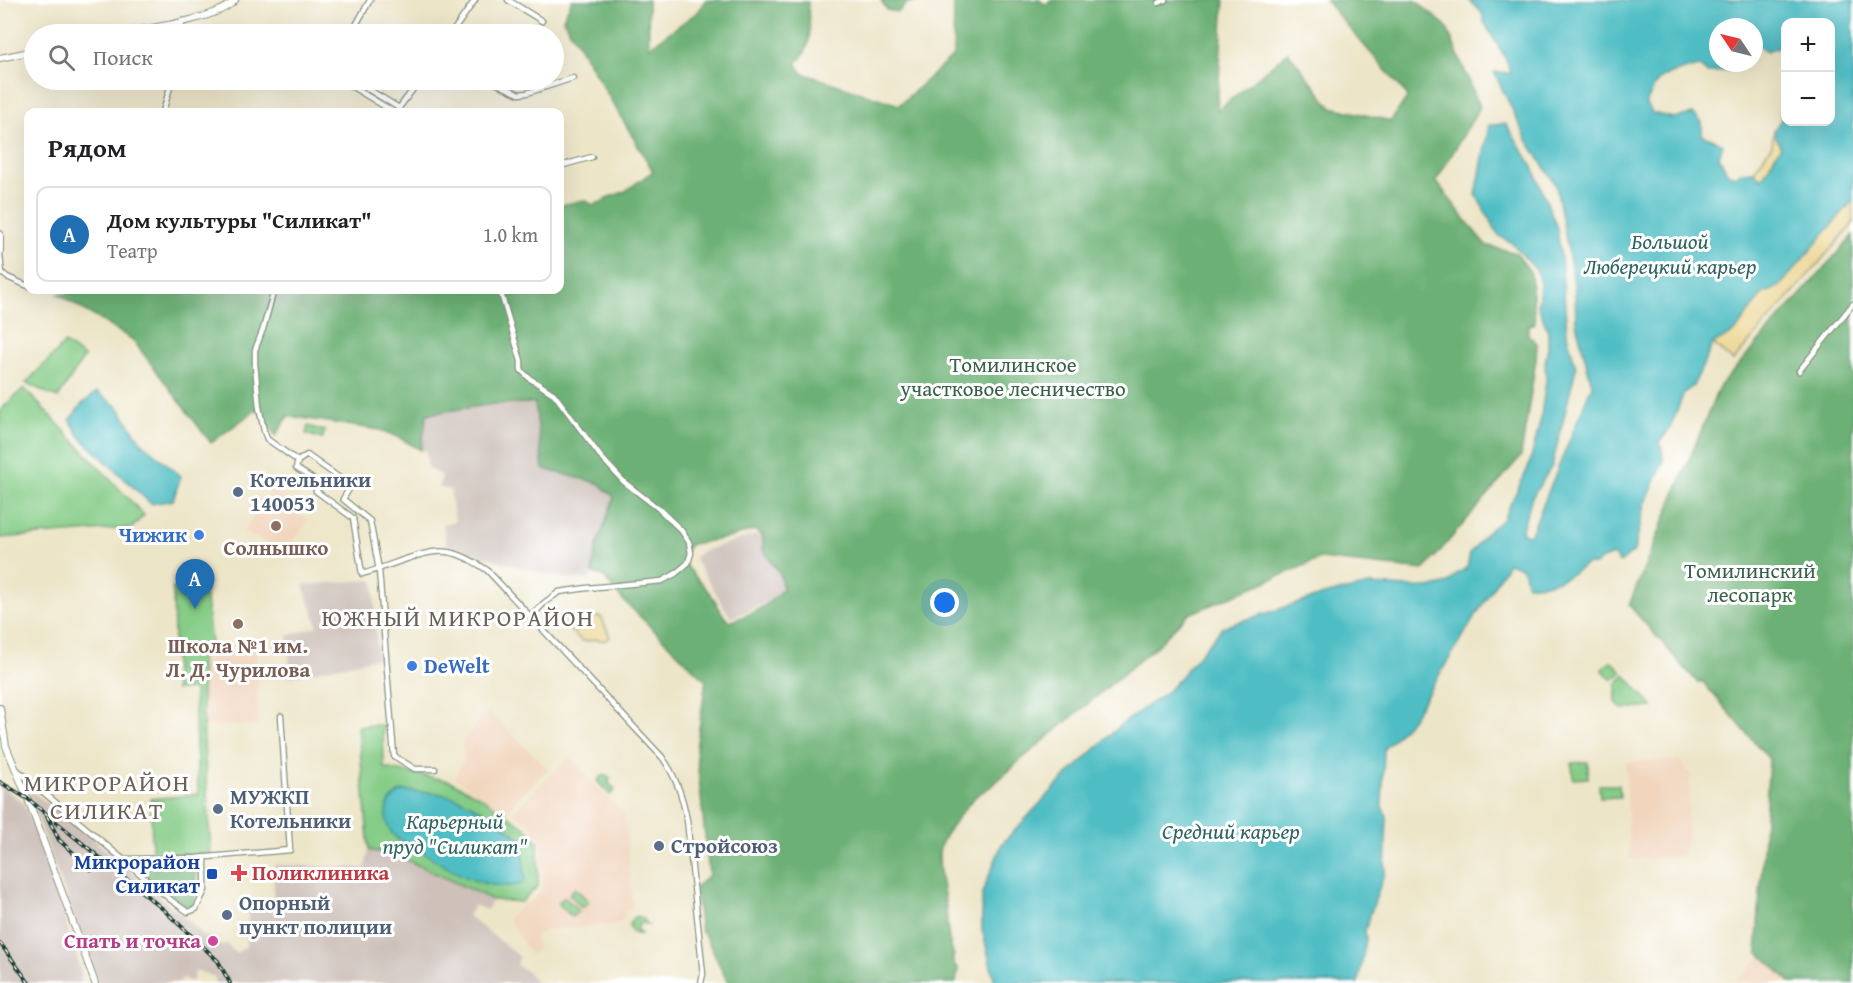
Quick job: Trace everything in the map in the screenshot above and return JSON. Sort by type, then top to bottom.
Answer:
[{"type":"street","points":[[167,24],[222,10],[235,0]]},
{"type":"street","points":[[357,24],[370,0]]},
{"type":"street","points":[[458,24],[475,0]]},
{"type":"street","points":[[508,0],[542,21]]},
{"type":"street","points":[[1159,3],[1165,0]]},
{"type":"street","points":[[0,58],[24,53]]},
{"type":"street","points":[[564,81],[573,78]]},
{"type":"street","points":[[164,108],[169,90]]},
{"type":"street","points":[[358,90],[387,108]]},
{"type":"street","points":[[369,90],[399,108],[412,90]]},
{"type":"street","points":[[509,90],[523,94],[536,90]]},
{"type":"street","points":[[564,165],[592,157]]},
{"type":"street","points":[[0,234],[1,272],[24,284]]},
{"type":"street","points":[[273,294],[255,350],[259,407],[267,439],[298,461]]},
{"type":"street","points":[[501,294],[521,361],[521,370],[554,394],[601,457],[624,482],[659,509],[681,530],[689,542],[691,553],[688,563],[662,581],[559,592],[531,617]]},
{"type":"street","points":[[1799,371],[1853,304]]},
{"type":"street","points":[[435,769],[415,769],[394,756],[379,570],[370,521],[343,499],[351,486],[307,455],[298,461],[296,468],[320,484],[316,491],[353,518],[362,574],[379,570],[416,556],[448,552],[487,570],[662,758],[674,776],[687,820],[703,974],[701,983]]},
{"type":"street","points":[[0,708],[6,746],[95,983]]},
{"type":"street","points":[[122,859],[205,857],[290,850],[280,716]]},
{"type":"street","points":[[16,769],[188,912],[196,909],[205,890],[205,857]]},
{"type":"shaded area","points":[[535,403],[543,469],[599,483],[614,497],[596,549],[591,580],[541,573],[446,545],[443,524],[455,521],[450,490],[439,487],[442,475],[428,469],[426,451],[421,450],[427,414],[493,404]]},
{"type":"shaded area","name":"Солнышко","points":[[272,489],[297,505],[299,514],[309,520],[285,552],[243,532]]},
{"type":"shaded area","points":[[774,529],[803,585],[731,618],[694,558],[700,552]]},
{"type":"shaded area","points":[[371,580],[374,583],[377,658],[290,677],[288,636],[318,626],[303,585]]},
{"type":"shaded area","points":[[256,650],[258,725],[203,727],[201,652]]},
{"type":"shaded area","points":[[489,712],[548,769],[504,812],[454,778],[465,758],[461,742]]},
{"type":"shaded area","points":[[568,759],[574,761],[625,816],[633,909],[624,910],[625,917],[618,924],[544,930],[543,933],[535,934],[537,950],[531,955],[508,919],[525,902],[536,897],[542,887],[540,838],[530,824],[513,812]]},
{"type":"shaded area","points":[[1679,760],[1691,775],[1685,856],[1629,859],[1626,762]]},
{"type":"shaded area","points":[[0,785],[23,803],[44,851],[82,975],[81,983],[0,983]]},
{"type":"shaded area","points":[[29,790],[69,818],[202,933],[202,936],[209,936],[210,945],[227,944],[236,953],[246,947],[249,903],[273,899],[275,865],[365,868],[369,850],[396,855],[493,900],[487,910],[474,905],[468,916],[520,957],[516,965],[527,971],[537,983],[215,983],[215,977],[196,970],[192,982],[182,978],[180,983],[98,983]]},
{"type":"shaded area","points":[[1762,955],[1791,983],[1734,983]]},
{"type":"green space","name":"Томилинское участковое лесничество","points":[[572,0],[648,0],[649,47],[699,11],[705,0],[808,2],[810,35],[806,50],[796,63],[802,73],[899,105],[953,56],[954,0],[1040,0],[1045,5],[1052,0],[1224,0],[1217,111],[1288,52],[1331,107],[1391,121],[1408,96],[1325,0],[1415,0],[1446,26],[1480,107],[1436,181],[1485,245],[1516,253],[1531,273],[1535,323],[1528,326],[1528,335],[1537,343],[1521,456],[1424,570],[1320,559],[1187,615],[1160,643],[989,788],[977,795],[951,828],[939,852],[948,935],[954,955],[953,962],[958,968],[956,983],[728,983],[701,931],[695,888],[709,875],[696,749],[706,681],[621,598],[603,576],[592,573],[596,549],[614,497],[598,483],[543,469],[535,403],[493,404],[427,414],[421,450],[380,430],[288,416],[276,436],[257,409],[211,443],[133,340],[58,294],[564,294],[564,204],[585,200],[593,205],[605,201],[606,198],[624,192],[653,171],[563,19]],"holes":[[[754,530],[763,536],[763,550],[780,574],[783,589],[765,605],[730,622],[683,561],[688,547],[692,544],[732,537]]]},
{"type":"green space","points":[[881,0],[926,0],[907,3],[898,12],[887,10]]},
{"type":"green space","name":"Томилинский лесопарк","points":[[1853,235],[1853,983],[1791,983],[1758,952],[1769,759],[1702,681],[1698,683],[1629,605],[1719,387]]},
{"type":"green space","points":[[65,343],[84,357],[58,398],[26,383]]},
{"type":"green space","points":[[24,388],[144,515],[132,528],[0,538],[0,410]]},
{"type":"green space","points":[[308,426],[325,431],[322,439],[306,434]]},
{"type":"green space","points":[[173,588],[205,590],[212,652],[201,652],[211,854],[152,854],[151,799],[198,794],[194,689],[175,690]]},
{"type":"green space","points":[[1612,661],[1622,672],[1612,680],[1602,669]]},
{"type":"green space","points":[[1625,675],[1653,707],[1622,709],[1616,702],[1616,684]]},
{"type":"green space","points":[[383,725],[384,768],[450,781],[479,796],[525,827],[538,842],[538,886],[521,902],[493,900],[396,855],[369,850],[358,726]]},
{"type":"green space","points":[[1588,762],[1588,778],[1573,779],[1572,763]]},
{"type":"green space","points":[[602,776],[610,779],[608,782],[615,790],[610,795],[597,781]]},
{"type":"green space","points":[[1599,785],[1619,785],[1620,797],[1600,798]]},
{"type":"green space","points":[[141,861],[190,862],[196,868],[195,904],[192,907],[186,906],[140,870]]},
{"type":"green space","points":[[575,888],[589,902],[582,908],[569,894]]},
{"type":"green space","points":[[565,897],[579,911],[572,917],[558,903]]},
{"type":"green space","points":[[637,916],[644,919],[648,925],[639,924],[637,930],[641,934],[632,932],[629,925]]},
{"type":"sand","points":[[1774,131],[1781,148],[1761,180],[1754,171],[1772,145]]},
{"type":"sand","points":[[1853,200],[1853,224],[1733,361],[1713,344],[1735,332],[1762,294],[1779,287]]},
{"type":"sand","points":[[585,616],[601,617],[610,637],[604,641],[597,639],[582,641],[565,626],[556,623],[558,618],[576,619]]},
{"type":"water","points":[[1469,0],[1853,0],[1853,200],[1779,287],[1762,294],[1735,332],[1713,344],[1693,386],[1684,393],[1670,428],[1660,442],[1664,461],[1645,505],[1634,551],[1620,563],[1613,555],[1600,560],[1595,565],[1586,564],[1558,580],[1535,585],[1527,585],[1523,568],[1508,563],[1412,719],[1384,749],[1382,807],[1387,816],[1385,871],[1365,930],[1366,939],[1358,983],[995,983],[982,929],[982,893],[1002,844],[1065,777],[1122,724],[1169,690],[1223,627],[1327,594],[1370,585],[1429,588],[1448,583],[1467,568],[1470,553],[1486,533],[1503,519],[1529,466],[1540,423],[1546,380],[1548,331],[1538,306],[1540,284],[1537,271],[1512,243],[1499,236],[1476,195],[1489,125],[1506,124],[1533,167],[1557,228],[1567,334],[1576,368],[1552,466],[1532,497],[1521,532],[1531,534],[1592,385],[1576,323],[1575,289],[1556,185],[1527,140],[1494,72],[1511,73],[1507,61],[1484,22],[1482,13]],"holes":[[[1709,18],[1763,18],[1763,50],[1766,52],[1781,44],[1781,18],[1835,18],[1835,126],[1781,126],[1781,119],[1774,131],[1781,148],[1761,179],[1754,171],[1741,172],[1736,176],[1727,173],[1719,157],[1723,144],[1702,135],[1702,122],[1693,114],[1673,118],[1652,113],[1645,105],[1657,82],[1664,76],[1698,66],[1707,73],[1714,72],[1709,72]]]},
{"type":"water","points":[[97,392],[118,407],[142,443],[181,476],[173,500],[151,504],[80,437],[70,420],[81,405]]},
{"type":"water","name":"Карьерный пруд \"Силикат\"","points":[[402,791],[452,796],[473,805],[496,820],[522,841],[525,880],[522,884],[508,886],[481,883],[456,872],[396,838],[388,825],[386,812],[391,800]]},
{"type":"railway","points":[[0,782],[28,799],[164,910],[218,961],[230,983]]},
{"type":"railway","points":[[47,816],[59,840],[92,870]]},
{"type":"railway","points":[[0,943],[29,983]]},
{"type":"place","name":"Котельники 140053","points":[[238,492]]},
{"type":"place","name":"Солнышко","points":[[276,526]]},
{"type":"place","name":"Чижик","points":[[199,535]]},
{"type":"place","name":"Дом культуры \"Силикат\"","points":[[195,609]]},
{"type":"place","name":"Школа №1 им. Л. Д. Чурилова","points":[[238,624]]},
{"type":"place","name":"DeWelt","points":[[412,666]]},
{"type":"place","name":"МУЖКП Котельники","points":[[218,809]]},
{"type":"place","name":"Стройсоюз","points":[[659,846]]},
{"type":"place","name":"Поликлиника","points":[[239,873]]},
{"type":"place","name":"Микрорайон Силикат","points":[[212,874]]},
{"type":"place","name":"Опорный пункт полиции","points":[[227,915]]},
{"type":"place","name":"Спать и точка","points":[[213,941]]},
{"type":"district","name":"ЮЖНЫЙ МИКРОРАЙОН","points":[[458,618]]},
{"type":"district","name":"МИКРОРАЙОН СИЛИКАТ","points":[[107,797]]},
{"type":"water label","name":"Большой Люберецкий карьер","points":[[1670,254]]},
{"type":"water label","name":"Средний карьер","points":[[1231,831]]}]
